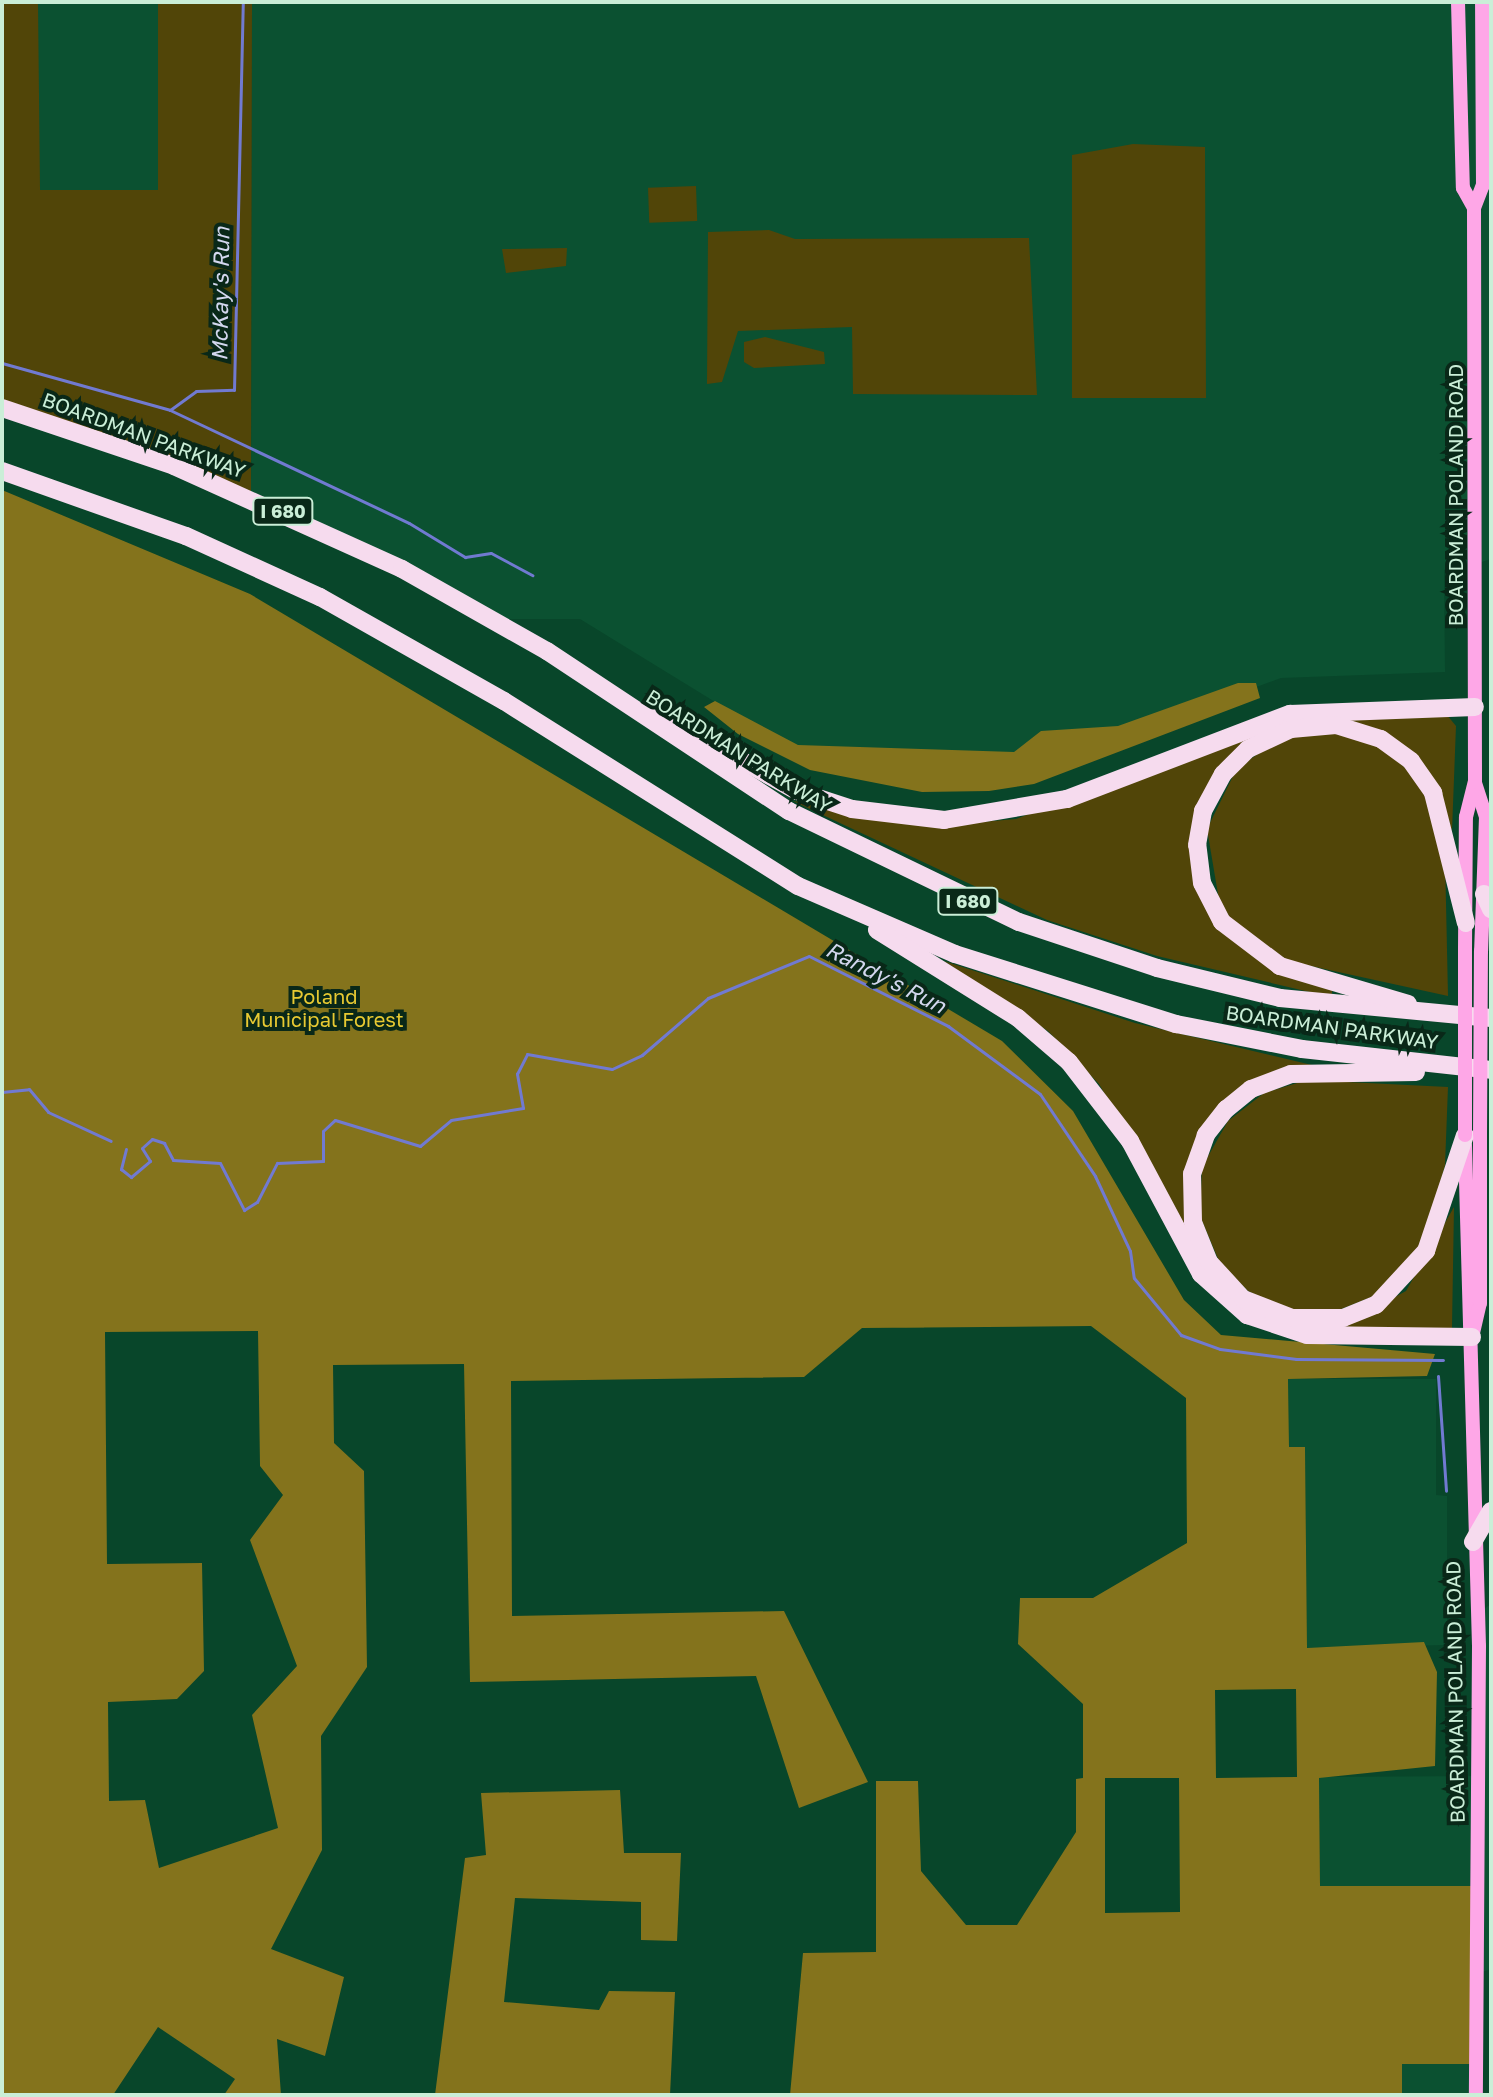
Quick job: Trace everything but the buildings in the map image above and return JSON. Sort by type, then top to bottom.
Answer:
[{"type":"highway","name":"BOARDMAN PARKWAY","points":[[2,408],[251,497],[402,569],[547,651],[789,811],[1019,922],[1240,989],[1324,1006],[1491,1018]]},
{"type":"highway","name":"BOARDMAN PARKWAY","points":[[2,471],[186,536],[320,597],[504,701],[746,856],[842,906],[1002,972],[1176,1024],[1302,1049],[1483,1070]]},
{"type":"highway","points":[[547,651],[797,791],[916,819],[1025,811],[1290,714],[1475,707]]},
{"type":"highway","points":[[1442,1014],[1280,966],[1238,940],[1213,909],[1198,866],[1201,820],[1214,787],[1248,749],[1291,729],[1336,725],[1381,739],[1411,761],[1433,793],[1466,923]]},
{"type":"highway","points":[[842,906],[1018,1018],[1069,1062],[1130,1141],[1201,1274],[1247,1315],[1307,1335],[1472,1337]]},
{"type":"highway","points":[[1473,1135],[1418,1265],[1390,1296],[1355,1314],[1317,1321],[1265,1311],[1224,1281],[1195,1232],[1191,1188],[1200,1147],[1226,1109],[1251,1089],[1316,1072],[1483,1070]]},
{"type":"highway","points":[[1473,1542],[1491,1511]]},
{"type":"main road","name":"BOARDMAN POLAND ROAD","points":[[1458,2],[1463,188],[1474,208]]},
{"type":"main road","name":"BOARDMAN POLAND ROAD","points":[[1473,1135],[1465,949],[1466,817],[1475,782],[1474,208],[1483,185],[1482,2]]},
{"type":"main road","name":"BOARDMAN POLAND ROAD","points":[[1475,782],[1486,817],[1488,902],[1481,951],[1465,1302],[1472,1337],[1476,2095]]},
{"type":"shaded area","points":[[2,2],[38,2],[40,190],[158,190],[158,2],[252,2],[251,497],[2,408]]},
{"type":"shaded area","points":[[38,2],[158,2],[158,190],[38,190]]},
{"type":"shaded area","points":[[252,2],[1491,2],[1491,559],[1475,564],[1476,555],[1444,570],[1445,672],[1281,678],[1117,738],[1021,762],[795,751],[580,619],[494,619],[251,497]]},
{"type":"shaded area","points":[[1133,144],[1205,147],[1206,398],[1072,398],[1072,155]]},
{"type":"shaded area","points":[[696,186],[697,221],[649,223],[648,188]]},
{"type":"shaded area","points":[[769,230],[795,239],[1029,238],[1037,395],[853,394],[852,327],[738,331],[722,382],[707,384],[708,232]]},
{"type":"shaded area","points":[[567,248],[566,266],[506,273],[502,249]]},
{"type":"shaded area","points":[[765,337],[824,352],[825,364],[754,368],[744,362],[744,342]]},
{"type":"shaded area","points":[[1447,715],[1456,726],[1452,831],[1441,794],[1371,727],[1334,718]]},
{"type":"shaded area","points":[[1326,731],[1378,744],[1416,777],[1428,803],[1445,857],[1448,996],[1288,961],[1230,918],[1219,900],[1207,829],[1237,768],[1280,739]]},
{"type":"shaded area","points":[[1227,738],[1253,738],[1194,836],[1224,933],[1258,960],[1333,988],[1331,997],[1157,956],[1047,920],[793,801],[947,825],[1016,819]]},
{"type":"shaded area","points":[[944,961],[1135,1023],[1312,1065],[1207,1125],[1188,1239],[1099,1084],[1048,1031]]},
{"type":"shaded area","points":[[1307,1080],[1448,1087],[1445,1165],[1424,1243],[1379,1294],[1336,1311],[1286,1309],[1248,1291],[1219,1261],[1200,1216],[1202,1167],[1228,1121],[1264,1093]]},
{"type":"shaded area","points":[[1454,1207],[1452,1328],[1332,1331],[1406,1291]]},
{"type":"shaded area","points":[[1288,1379],[1436,1379],[1436,1495],[1447,1496],[1447,1645],[1307,1648],[1305,1448],[1289,1447]]},
{"type":"shaded area","points":[[1491,1604],[1491,1969],[1476,1974],[1476,1886],[1320,1886],[1319,1777],[1478,1776],[1473,1617]]},
{"type":"shaded area","points":[[1402,2064],[1476,2064],[1476,2095],[1402,2095]]},
{"type":"green space","name":"Poland Municipal Forest","points":[[2,490],[250,594],[1002,1041],[1073,1111],[1184,1300],[1221,1335],[1435,1354],[1427,1376],[1288,1379],[1289,1447],[1305,1447],[1307,1648],[1424,1642],[1437,1672],[1435,1766],[1319,1778],[1320,1886],[1477,1886],[1476,2064],[1402,2064],[1402,2095],[790,2095],[803,1953],[876,1952],[876,1781],[918,1781],[921,1871],[966,1925],[1017,1925],[1076,1832],[1076,1779],[1083,1778],[1083,1704],[1018,1644],[1020,1598],[1093,1598],[1187,1543],[1186,1398],[1091,1326],[862,1328],[804,1377],[511,1381],[512,1616],[784,1611],[868,1782],[799,1808],[756,1676],[470,1682],[464,1364],[333,1365],[334,1443],[364,1471],[367,1667],[321,1736],[322,1850],[271,1949],[344,1977],[325,2056],[277,2039],[281,2095],[224,2095],[235,2079],[158,2027],[113,2095],[2,2095]],"holes":[[[258,1331],[260,1466],[283,1495],[250,1540],[297,1666],[252,1715],[278,1828],[159,1868],[145,1800],[109,1801],[108,1702],[177,1699],[204,1671],[202,1563],[107,1564],[105,1332]],[[1296,1689],[1297,1777],[1216,1778],[1215,1690]],[[1105,1778],[1179,1778],[1180,1912],[1105,1913]]]},
{"type":"green space","points":[[1238,683],[1256,683],[1260,698],[1034,784],[989,791],[922,792],[810,770],[738,734],[704,707],[715,701],[798,745],[1014,752],[1041,731],[1118,726]]},
{"type":"green space","points":[[620,1790],[624,1853],[681,1853],[677,1941],[641,1940],[641,1902],[515,1898],[504,2002],[599,2010],[609,1991],[675,1992],[670,2095],[435,2095],[465,1858],[486,1855],[481,1793]]},
{"type":"waterway","name":"McKay's Run","points":[[2,363],[170,410],[196,391],[234,390],[243,2]]},
{"type":"waterway","points":[[170,410],[409,523],[465,557],[491,553],[532,575]]},
{"type":"waterway","name":"Randy's Run","points":[[126,1149],[121,1169],[131,1177],[150,1161],[142,1148],[152,1139],[164,1143],[173,1160],[220,1163],[244,1210],[257,1202],[277,1163],[323,1161],[323,1131],[335,1120],[420,1146],[451,1120],[523,1108],[517,1074],[527,1054],[612,1069],[642,1055],[708,998],[809,956],[948,1026],[1040,1094],[1095,1176],[1130,1251],[1134,1278],[1181,1335],[1220,1349],[1296,1359],[1443,1360]]},
{"type":"waterway","name":"Randy's Run","points":[[2,1092],[29,1089],[48,1112],[111,1141]]},
{"type":"waterway","points":[[1438,1376],[1446,1491]]}]
